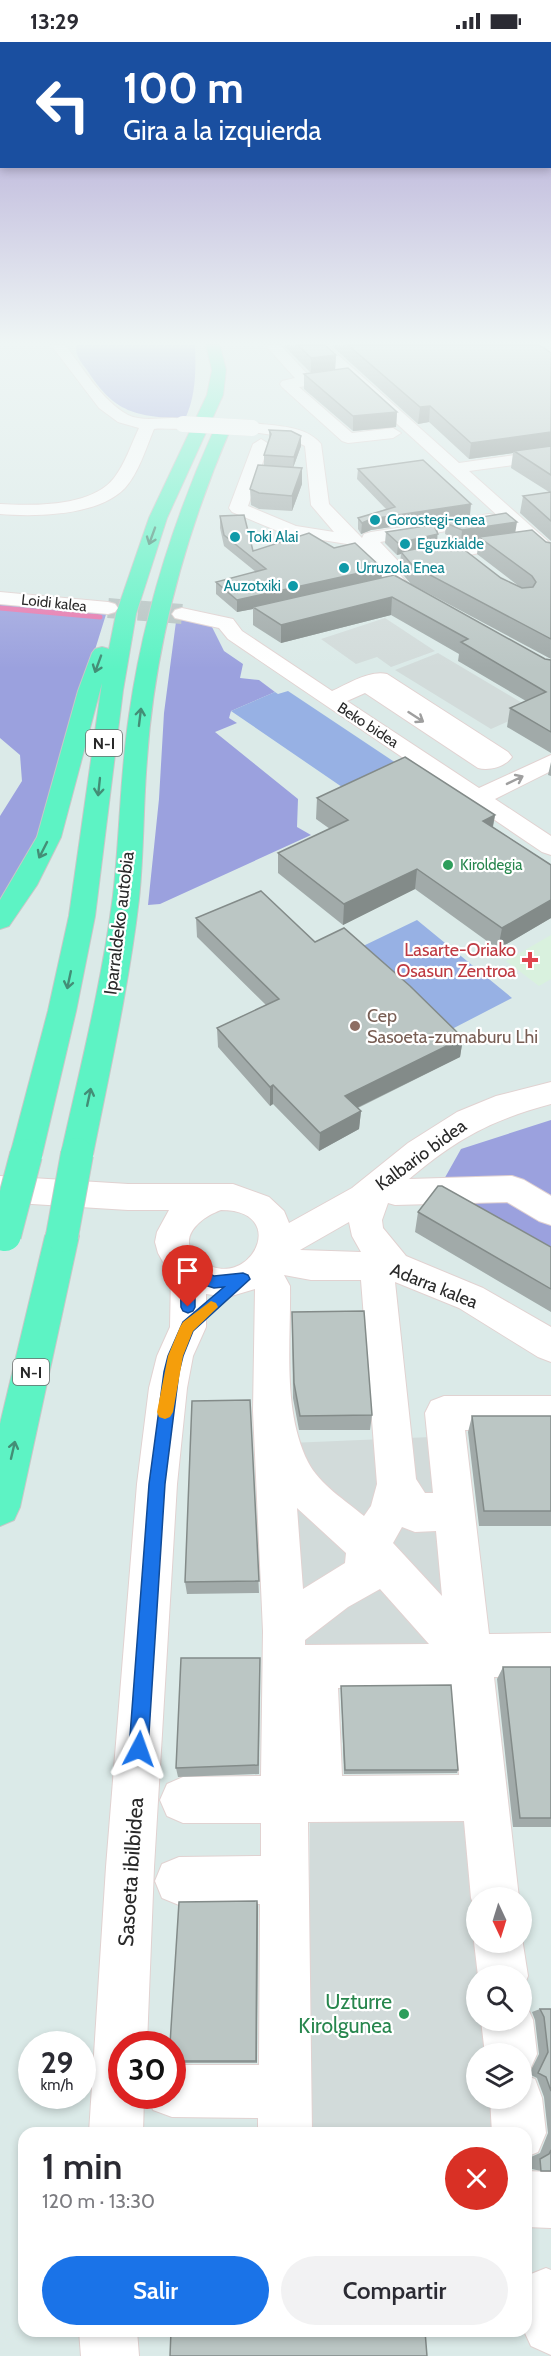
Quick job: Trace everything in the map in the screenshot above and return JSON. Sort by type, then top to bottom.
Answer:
[{"type":"highway","name":"Iparraldeko autobia","points":[[2,1244],[62,1011],[82,916],[108,712],[117,611],[146,553],[171,485],[187,453]]},
{"type":"highway","name":"Iparraldeko autobia","points":[[0,1508],[62,1236],[107,1011],[123,915],[135,757],[153,635],[169,567],[187,512],[212,453]]},
{"type":"highway","points":[[0,920],[24,885],[49,837],[89,691],[117,611]]},
{"type":"street","points":[[0,508],[48,511],[104,495],[119,484],[135,453]]},
{"type":"street","points":[[257,453],[258,474],[238,508],[272,526],[288,531],[313,537],[352,540]]},
{"type":"street","points":[[314,453],[320,505],[352,540],[386,565],[456,550],[534,539]]},
{"type":"street","points":[[439,453],[551,554]]},
{"type":"street","points":[[456,468],[551,455]]},
{"type":"street","points":[[297,476],[317,477]]},
{"type":"street","points":[[442,612],[401,589],[400,584],[370,543],[371,538],[508,516]]},
{"type":"street","points":[[430,528],[473,564]]},
{"type":"street","points":[[376,589],[400,584]]},
{"type":"street","name":"Loidi kalea","points":[[0,598],[117,611]]},
{"type":"street","points":[[182,614],[226,623],[250,618]]},
{"type":"street","name":"Beko bidea","points":[[226,623],[246,644],[551,847]]},
{"type":"street","points":[[330,700],[379,679],[500,757],[486,763],[367,685]]},
{"type":"street","points":[[479,797],[551,762]]},
{"type":"street","name":"Kalbario bidea","points":[[267,1257],[364,1197],[388,1187],[419,1152],[468,1120],[507,1104],[551,1093]]},
{"type":"street","points":[[294,1654],[324,1597],[340,1586],[366,1574],[366,1544],[391,1513],[397,1484],[386,1274],[363,1222],[366,1210],[388,1187],[512,1189],[551,1212]]},
{"type":"street","points":[[0,1189],[128,1197],[233,1197],[245,1200],[256,1204],[267,1257],[272,1411],[294,1654],[302,1800],[284,1880],[285,2113],[186,2094]]},
{"type":"street","points":[[128,1197],[156,1215],[195,1276],[214,1282],[267,1257]]},
{"type":"street","points":[[180,1255],[177,1224],[185,1212],[199,1203],[216,1198]]},
{"type":"street","name":"Sasoeta ibilbidea","points":[[180,1255],[188,1327]]},
{"type":"street","name":"Adarra kalea","points":[[267,1257],[311,1266],[386,1274],[471,1298],[550,1351]]},
{"type":"street","name":"Sasoeta ibilbidea","points":[[116,2127],[130,1867],[157,1484],[168,1388],[175,1356],[188,1327],[267,1257]]},
{"type":"street","points":[[272,1411],[292,1474],[317,1502],[366,1544],[470,1660]]},
{"type":"street","points":[[494,1887],[444,1413],[551,1413]]},
{"type":"street","points":[[397,1484],[415,1513],[454,1510]]},
{"type":"street","points":[[294,1654],[470,1660],[551,1655]]},
{"type":"street","points":[[183,1800],[484,1798]]},
{"type":"street","points":[[179,1881],[284,1880]]},
{"type":"street","points":[[517,2109],[518,2127]]},
{"type":"street","points":[[532,2199],[551,2200]]},
{"type":"street","points":[[108,2337],[110,2356]]},
{"type":"shaded area","points":[[0,600],[108,608],[31,855],[0,907],[0,816],[22,781],[20,755],[0,738]]},
{"type":"shaded area","points":[[177,614],[208,619],[224,651],[243,664],[240,678],[259,680],[275,692],[231,711],[229,718],[237,723],[215,732],[298,799],[297,827],[311,835],[160,904],[148,905],[159,799],[164,713]]},
{"type":"shaded area","points":[[385,618],[435,651],[391,667],[377,657],[356,664],[321,639]]},
{"type":"shaded area","points":[[438,653],[534,710],[491,729],[395,670]]},
{"type":"shaded area","points":[[288,691],[396,763],[342,787],[231,711],[275,692],[278,694]]},
{"type":"shaded area","points":[[417,920],[512,998],[452,1029],[359,948]]},
{"type":"shaded area","name":"Lasarte-Oriako Osasun Zentroa","points":[[551,935],[551,979],[539,986],[506,961]]},
{"type":"shaded area","points":[[551,1120],[551,1247],[438,1190],[461,1149]]},
{"type":"shaded area","points":[[431,1437],[452,1612],[446,1655],[304,1657],[290,1443]]},
{"type":"shaded area","points":[[310,1807],[474,1810],[476,1887],[466,1887],[466,1953],[480,1953],[484,1965],[466,1965],[466,2031],[492,2031],[492,2043],[466,2043],[466,2109],[498,2109],[499,2127],[310,2127]]},
{"type":"building","points":[[265,453],[295,453],[294,457],[264,455]]},
{"type":"building","points":[[517,453],[551,453],[551,475]]},
{"type":"building","points":[[423,460],[471,504],[371,519],[362,523],[358,518],[395,507],[358,469]]},
{"type":"building","points":[[258,465],[302,468],[292,496],[259,493],[250,489]]},
{"type":"building","points":[[551,492],[551,521],[523,496]]},
{"type":"building","points":[[506,513],[517,522],[462,530],[446,523]]},
{"type":"building","points":[[244,515],[253,551],[309,533],[334,548],[355,543],[382,568],[237,600],[216,582],[266,569],[224,535],[220,516]]},
{"type":"building","points":[[438,524],[435,528],[438,534],[398,543],[386,532]]},
{"type":"building","points":[[532,530],[546,542],[551,543],[551,639],[413,566],[401,552],[453,541],[501,578],[522,588],[533,587],[536,582],[532,576],[479,537]]},
{"type":"building","points":[[394,575],[545,659],[551,660],[551,732],[510,708],[546,692],[461,642],[468,639],[392,597],[281,625],[253,607]]},
{"type":"building","name":"Kiroldegia","points":[[405,757],[495,815],[483,821],[551,865],[551,900],[502,928],[417,869],[344,904],[278,853],[348,820],[317,798]]},
{"type":"building","points":[[261,891],[315,942],[344,928],[410,986],[463,1038],[345,1096],[361,1111],[320,1133],[273,1085],[270,1087],[217,1028],[279,999],[196,918]]},
{"type":"building","points":[[438,1186],[442,1186],[551,1247],[551,1289],[418,1212]]},
{"type":"building","points":[[364,1311],[372,1415],[300,1416],[294,1383],[292,1312]]},
{"type":"building","points":[[250,1400],[259,1581],[185,1582],[192,1401]]},
{"type":"building","points":[[472,1416],[551,1416],[551,1511],[484,1511]]},
{"type":"building","points":[[181,1658],[260,1658],[258,1765],[176,1768]]},
{"type":"building","points":[[503,1667],[551,1667],[551,1818],[520,1818]]},
{"type":"building","points":[[451,1685],[458,1770],[345,1770],[341,1686]]},
{"type":"building","points":[[257,1901],[256,2061],[186,2061],[186,2031],[171,2031],[179,1902]]},
{"type":"building","points":[[540,2009],[551,2009],[551,2091],[546,2077],[538,2073],[548,2052],[544,2017]]},
{"type":"building","points":[[551,2150],[551,2171],[541,2171],[540,2159],[549,2154]]},
{"type":"building","points":[[171,2337],[425,2337],[427,2356],[170,2356]]},
{"type":"waterway","points":[[0,608],[100,617]]},
{"type":"tunnel","points":[[108,608],[182,614]]},
{"type":"slow traffic","points":[[165,1412],[175,1356],[188,1327],[211,1307]]},
{"type":"place","name":"Gorostegi-enea","points":[[375,520]]},
{"type":"place","name":"Toki Alai","points":[[235,537]]},
{"type":"place","name":"Eguzkialde","points":[[405,544]]},
{"type":"place","name":"Urruzola Enea","points":[[344,568]]},
{"type":"place","name":"Auzotxiki","points":[[293,586]]},
{"type":"place","name":"Kiroldegia","points":[[448,865]]},
{"type":"place","name":"Lasarte-Oriako Osasun Zentroa","points":[[530,960]]},
{"type":"place","name":"Cep Sasoeta-zumaburu Lhi","points":[[355,1026]]},
{"type":"place","name":"Uzturre Kirolgunea","points":[[404,2014]]},
{"type":"route","points":[[139,1749],[157,1484],[171,1372],[175,1356],[188,1327],[243,1279],[214,1282],[195,1276],[188,1270],[188,1307]]}]
